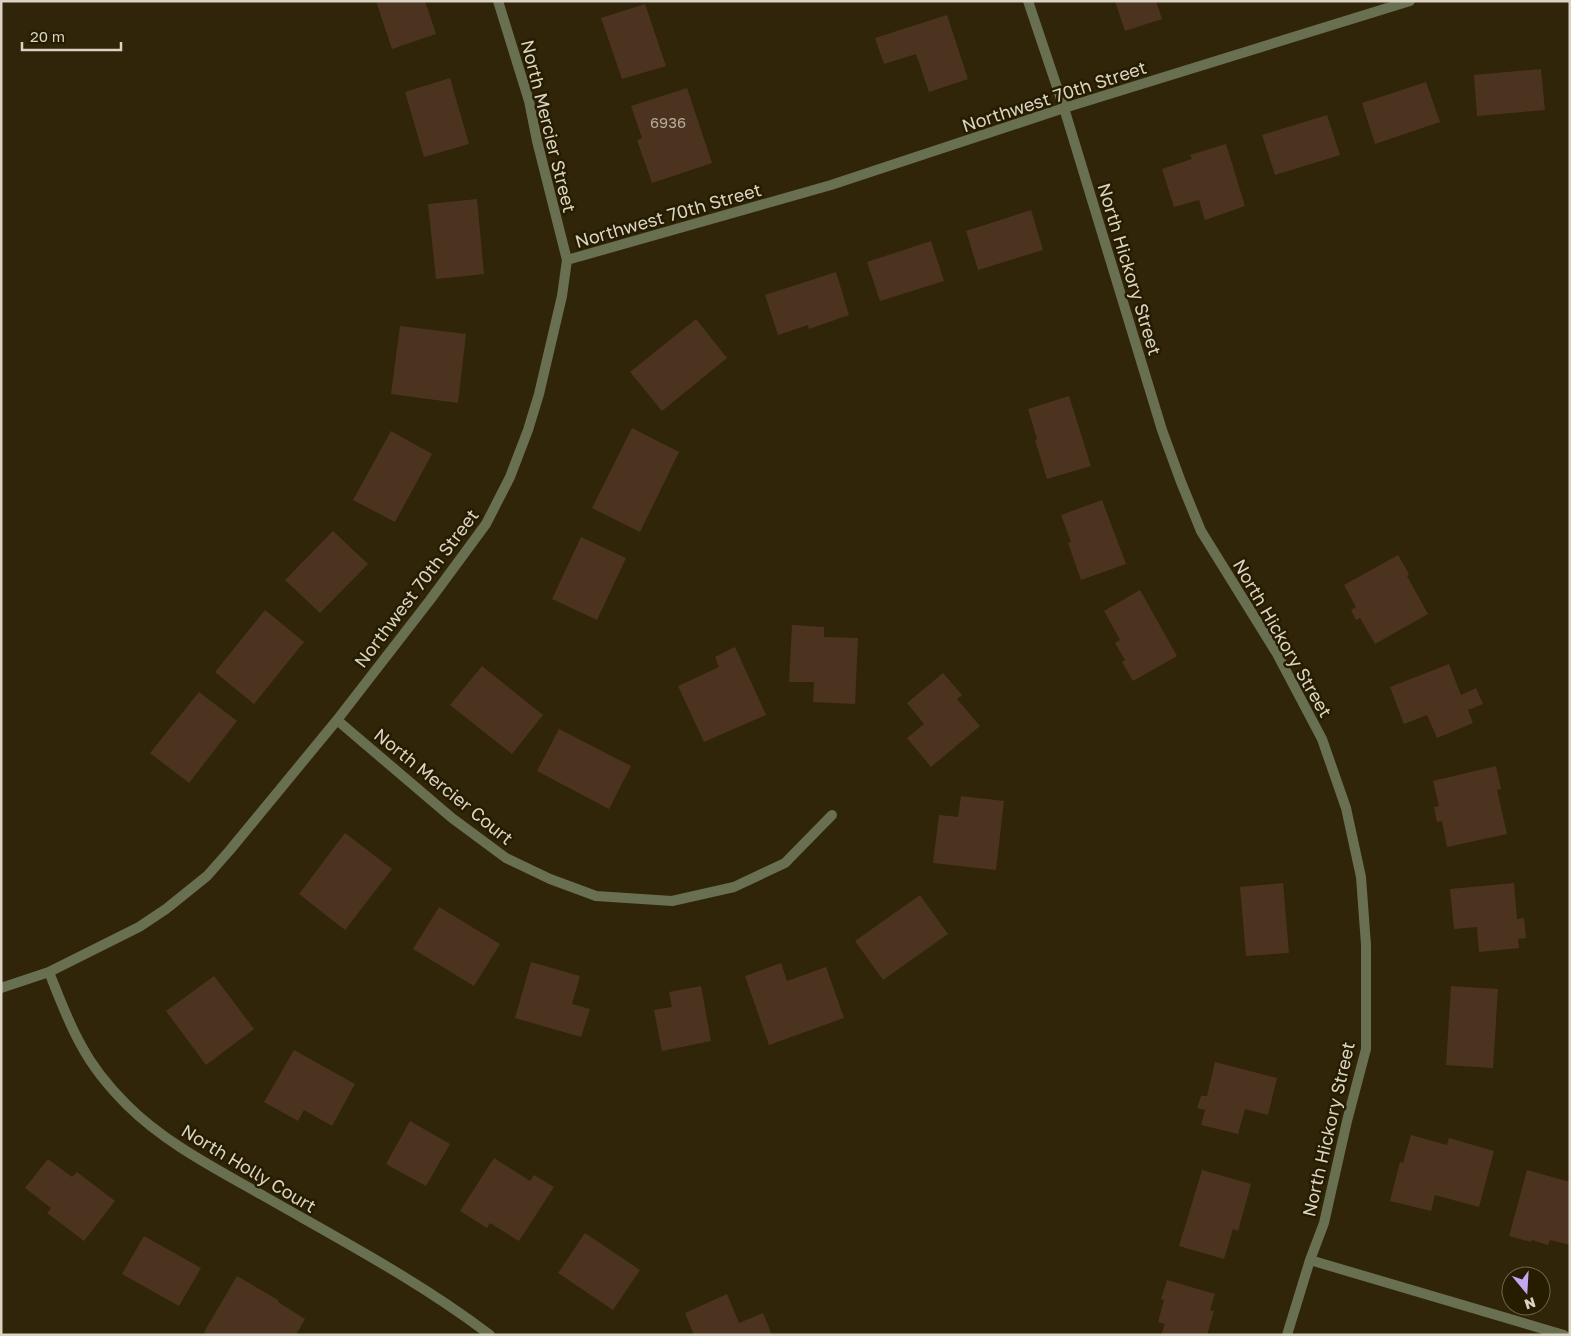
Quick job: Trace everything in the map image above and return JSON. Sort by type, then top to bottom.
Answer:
[{"type":"street","name":"North Mercier Street","points":[[498,1],[529,101],[537,141],[567,260]]},
{"type":"street","name":"North Hickory Street","points":[[1028,1],[1064,108],[1162,430],[1181,482],[1201,531],[1276,652],[1322,739],[1346,808],[1361,877],[1366,945],[1366,1049],[1347,1121],[1324,1223],[1310,1260],[1287,1335]]},
{"type":"street","name":"Northwest 70th Street","points":[[1,988],[49,972],[139,927],[166,909],[206,876],[230,850],[337,720],[486,524],[510,477],[528,430],[538,394],[562,296],[567,260],[831,185],[1064,108],[1410,1]]},
{"type":"street","name":"North Mercier Court","points":[[337,720],[452,818],[506,858],[550,879],[596,896],[672,901],[734,887],[785,863],[832,815]]},
{"type":"street","name":"North Holly Court","points":[[49,972],[70,1024],[82,1047],[99,1072],[126,1104],[152,1128],[225,1174],[415,1282],[490,1335]]},
{"type":"street","points":[[1310,1260],[1564,1335]]},
{"type":"building","points":[[376,1],[425,1],[436,34],[392,49]]},
{"type":"building","points":[[1115,1],[1156,1],[1162,19],[1125,31]]},
{"type":"building","points":[[645,4],[666,66],[622,79],[601,18]]},
{"type":"building","points":[[947,15],[968,79],[929,92],[916,54],[884,64],[875,38]]},
{"type":"building","points":[[1541,69],[1545,110],[1477,116],[1474,75]]},
{"type":"building","points":[[450,78],[469,144],[424,157],[405,92]]},
{"type":"building","points":[[1426,82],[1440,122],[1375,144],[1362,103]]},
{"type":"building","points":[[687,88],[712,163],[652,183],[637,140],[642,138],[631,106]]},
{"type":"building","points":[[1327,115],[1340,155],[1275,175],[1262,135]]},
{"type":"building","points":[[1226,144],[1245,206],[1205,220],[1199,200],[1174,207],[1162,169],[1192,159],[1190,155]]},
{"type":"building","points":[[477,199],[484,274],[436,279],[428,204]]},
{"type":"building","points":[[1031,210],[1043,250],[978,270],[966,231]]},
{"type":"building","points":[[931,241],[944,281],[880,301],[867,262]]},
{"type":"building","points":[[836,272],[849,315],[809,329],[808,325],[778,335],[765,295]]},
{"type":"building","points":[[696,319],[727,358],[662,411],[630,372]]},
{"type":"building","points":[[400,326],[466,334],[458,403],[391,394]]},
{"type":"building","points":[[1069,396],[1091,466],[1047,479],[1028,409]]},
{"type":"building","points":[[632,428],[679,452],[640,532],[592,508]]},
{"type":"building","points":[[391,431],[432,454],[395,522],[353,500]]},
{"type":"building","points":[[1102,500],[1126,564],[1081,580],[1068,543],[1071,542],[1061,515]]},
{"type":"building","points":[[333,531],[368,564],[320,613],[285,580]]},
{"type":"building","points":[[581,537],[626,558],[597,620],[552,599]]},
{"type":"building","points":[[1398,555],[1428,614],[1375,644],[1360,618],[1356,620],[1351,610],[1356,607],[1344,585]]},
{"type":"building","points":[[1140,590],[1177,656],[1133,681],[1122,662],[1125,660],[1115,643],[1120,640],[1104,611]]},
{"type":"building","points":[[265,610],[304,642],[254,704],[215,672]]},
{"type":"building","points":[[792,625],[824,627],[824,637],[858,638],[855,704],[813,702],[814,682],[789,682]]},
{"type":"building","points":[[735,647],[766,715],[704,742],[678,686],[719,667],[715,657]]},
{"type":"building","points":[[1449,664],[1461,695],[1476,688],[1483,704],[1468,710],[1473,723],[1437,738],[1427,715],[1404,724],[1390,687]]},
{"type":"building","points":[[482,666],[543,715],[512,754],[450,705]]},
{"type":"building","points":[[943,673],[962,695],[957,699],[980,726],[931,767],[907,738],[924,724],[907,703]]},
{"type":"building","points":[[199,692],[237,721],[189,783],[150,753]]},
{"type":"building","points":[[559,729],[631,766],[609,809],[537,771]]},
{"type":"building","points":[[1496,766],[1501,789],[1497,790],[1507,834],[1447,847],[1442,821],[1437,822],[1434,807],[1439,806],[1433,781]]},
{"type":"building","points":[[961,796],[1004,801],[996,870],[933,863],[939,815],[958,817]]},
{"type":"building","points":[[345,833],[392,869],[345,930],[299,894]]},
{"type":"building","points":[[1283,883],[1289,953],[1246,956],[1240,887]]},
{"type":"building","points":[[1514,883],[1517,919],[1524,918],[1526,938],[1518,939],[1519,948],[1479,952],[1477,927],[1454,929],[1450,889]]},
{"type":"building","points":[[920,895],[948,934],[883,980],[855,941]]},
{"type":"building","points":[[439,907],[500,944],[474,986],[413,949]]},
{"type":"building","points":[[531,962],[580,976],[572,1004],[590,1009],[581,1037],[515,1018]]},
{"type":"building","points":[[781,963],[787,981],[826,967],[844,1018],[769,1045],[745,976]]},
{"type":"building","points":[[214,976],[254,1029],[206,1065],[166,1011]]},
{"type":"building","points":[[701,986],[711,1041],[662,1051],[654,1010],[672,1007],[669,992]]},
{"type":"building","points":[[1451,986],[1498,989],[1493,1068],[1446,1065]]},
{"type":"building","points":[[294,1050],[355,1084],[332,1126],[304,1110],[298,1121],[264,1102]]},
{"type":"building","points":[[1215,1062],[1277,1078],[1268,1115],[1245,1109],[1238,1134],[1201,1125],[1205,1110],[1197,1108],[1201,1096],[1207,1096]]},
{"type":"building","points":[[410,1121],[450,1144],[426,1186],[386,1164]]},
{"type":"building","points":[[1411,1135],[1447,1145],[1449,1138],[1494,1151],[1479,1207],[1435,1195],[1431,1211],[1390,1201],[1400,1162],[1403,1163]]},
{"type":"building","points":[[494,1158],[530,1181],[534,1175],[554,1187],[519,1241],[490,1223],[487,1228],[460,1211]]},
{"type":"building","points":[[48,1159],[72,1177],[77,1172],[115,1201],[84,1241],[47,1213],[51,1208],[25,1188]]},
{"type":"building","points":[[1202,1170],[1251,1184],[1238,1231],[1233,1229],[1224,1259],[1179,1246]]},
{"type":"building","points":[[1527,1170],[1570,1182],[1570,1245],[1550,1240],[1548,1245],[1509,1236]]},
{"type":"building","points":[[585,1233],[640,1270],[613,1310],[558,1273]]},
{"type":"building","points":[[144,1236],[201,1268],[179,1306],[122,1274]]},
{"type":"building","points":[[237,1276],[278,1300],[278,1302],[305,1319],[296,1335],[208,1335],[204,1332]]},
{"type":"building","points":[[1167,1280],[1215,1294],[1210,1310],[1214,1311],[1207,1335],[1161,1335],[1165,1324],[1158,1322],[1164,1300],[1161,1299]]},
{"type":"building","points":[[727,1294],[739,1323],[763,1313],[772,1335],[694,1335],[685,1313]]}]
